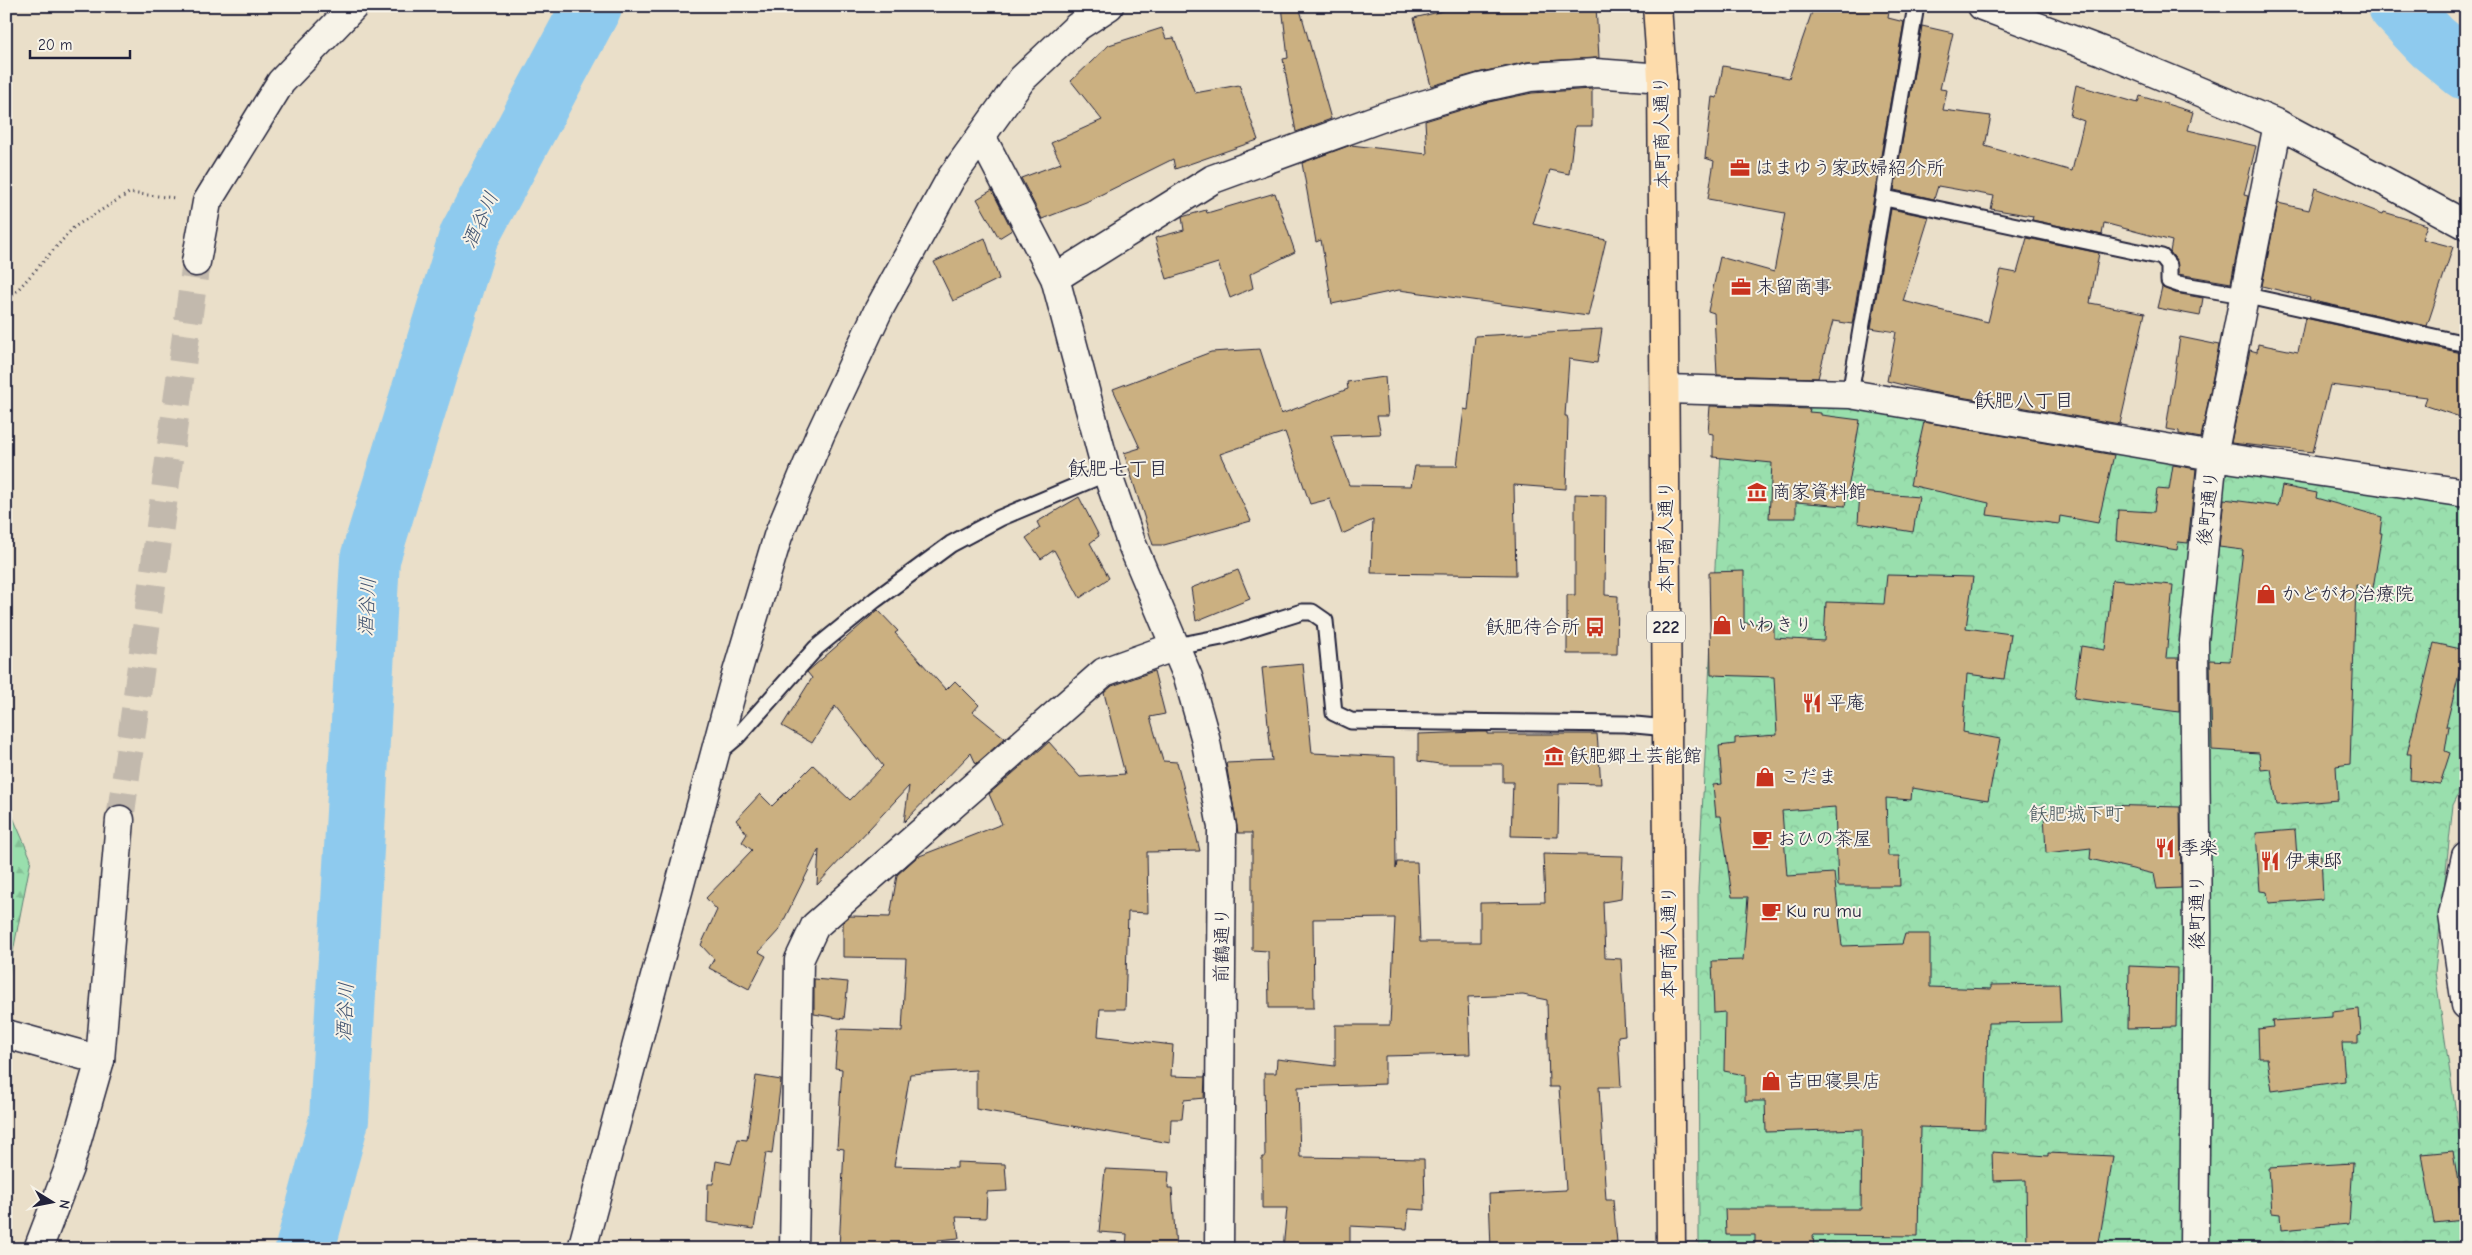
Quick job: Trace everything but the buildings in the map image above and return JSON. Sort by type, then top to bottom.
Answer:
[{"type":"highway","name":"本町商人通り","points":[[1657,6],[1662,78],[1671,1249]]},
{"type":"street","points":[[196,262],[207,202],[280,82],[354,6]]},
{"type":"street","points":[[582,1249],[735,679],[778,536],[820,435],[883,302],[951,178],[1022,79],[1077,27],[1109,6]]},
{"type":"street","points":[[1982,6],[2102,51],[2278,124],[2466,225]]},
{"type":"street","points":[[1055,278],[1214,179],[1386,116],[1480,88],[1530,77],[1595,73],[1662,78]]},
{"type":"street","name":"後町通り","points":[[2194,1249],[2197,932],[2194,641],[2213,456],[2278,124]]},
{"type":"street","name":"前鶴通り","points":[[982,136],[1055,278],[1107,473],[1132,542],[1176,646],[1205,737],[1222,827],[1219,1249]]},
{"type":"street","points":[[1665,389],[1850,394],[2213,456],[2466,493]]},
{"type":"street","points":[[794,1249],[799,960],[815,926],[1104,672],[1176,646]]},
{"type":"street","points":[[38,1249],[69,1168],[100,1060],[120,820]]},
{"type":"street","points":[[2466,856],[2453,916],[2466,1004]]},
{"type":"street","points":[[6,1034],[100,1060]]},
{"type":"lane","points":[[1850,394],[1885,198],[1916,6]]},
{"type":"lane","points":[[1885,198],[2162,257],[2169,266],[2169,281],[2244,295],[2466,344]]},
{"type":"lane","points":[[715,755],[738,736],[816,648],[875,600],[951,544],[1000,518],[1107,473]]},
{"type":"lane","points":[[1176,646],[1222,637],[1302,612],[1312,612],[1324,620],[1334,713],[1338,717],[1351,721],[1625,724],[1667,728]]},
{"type":"path","points":[[6,303],[74,227],[129,193],[207,202]]},
{"type":"green space","name":"飫肥城下町","points":[[1888,400],[2466,491],[2466,779],[2453,805],[2435,972],[2466,1181],[2466,1249],[1699,1249],[1698,889],[1723,415]]},
{"type":"green space","points":[[6,801],[31,859],[6,988]]},
{"type":"waterway","name":"酒谷川","points":[[305,1249],[339,1120],[370,559],[469,236],[592,6]]},
{"type":"waterway","name":"酒谷川","points":[[2398,6],[2432,42],[2466,70]]},
{"type":"tunnel","points":[[120,820],[196,262]]},
{"type":"place","name":"はまゆう家政婦紹介所","points":[[1740,168]]},
{"type":"place","name":"末留商事","points":[[1741,287]]},
{"type":"place","name":"商家資料館","points":[[1757,492]]},
{"type":"place","name":"かどがわ治療院","points":[[2266,594]]},
{"type":"place","name":"いわきり","points":[[1722,625]]},
{"type":"place","name":"飫肥待合所","points":[[1595,627]]},
{"type":"place","name":"平庵","points":[[1812,703]]},
{"type":"place","name":"飫肥郷土芸能館","points":[[1554,756]]},
{"type":"place","name":"こだま","points":[[1765,777]]},
{"type":"place","name":"おひの茶屋","points":[[1762,839]]},
{"type":"place","name":"季楽","points":[[2165,848]]},
{"type":"place","name":"伊東邸","points":[[2270,861]]},
{"type":"place","name":"Ku ru mu","points":[[1771,911]]},
{"type":"place","name":"吉田寝具店","points":[[1771,1081]]},
{"type":"district","name":"飫肥八丁目","points":[[2024,400]]},
{"type":"district","name":"飫肥七丁目","points":[[1118,468]]}]
